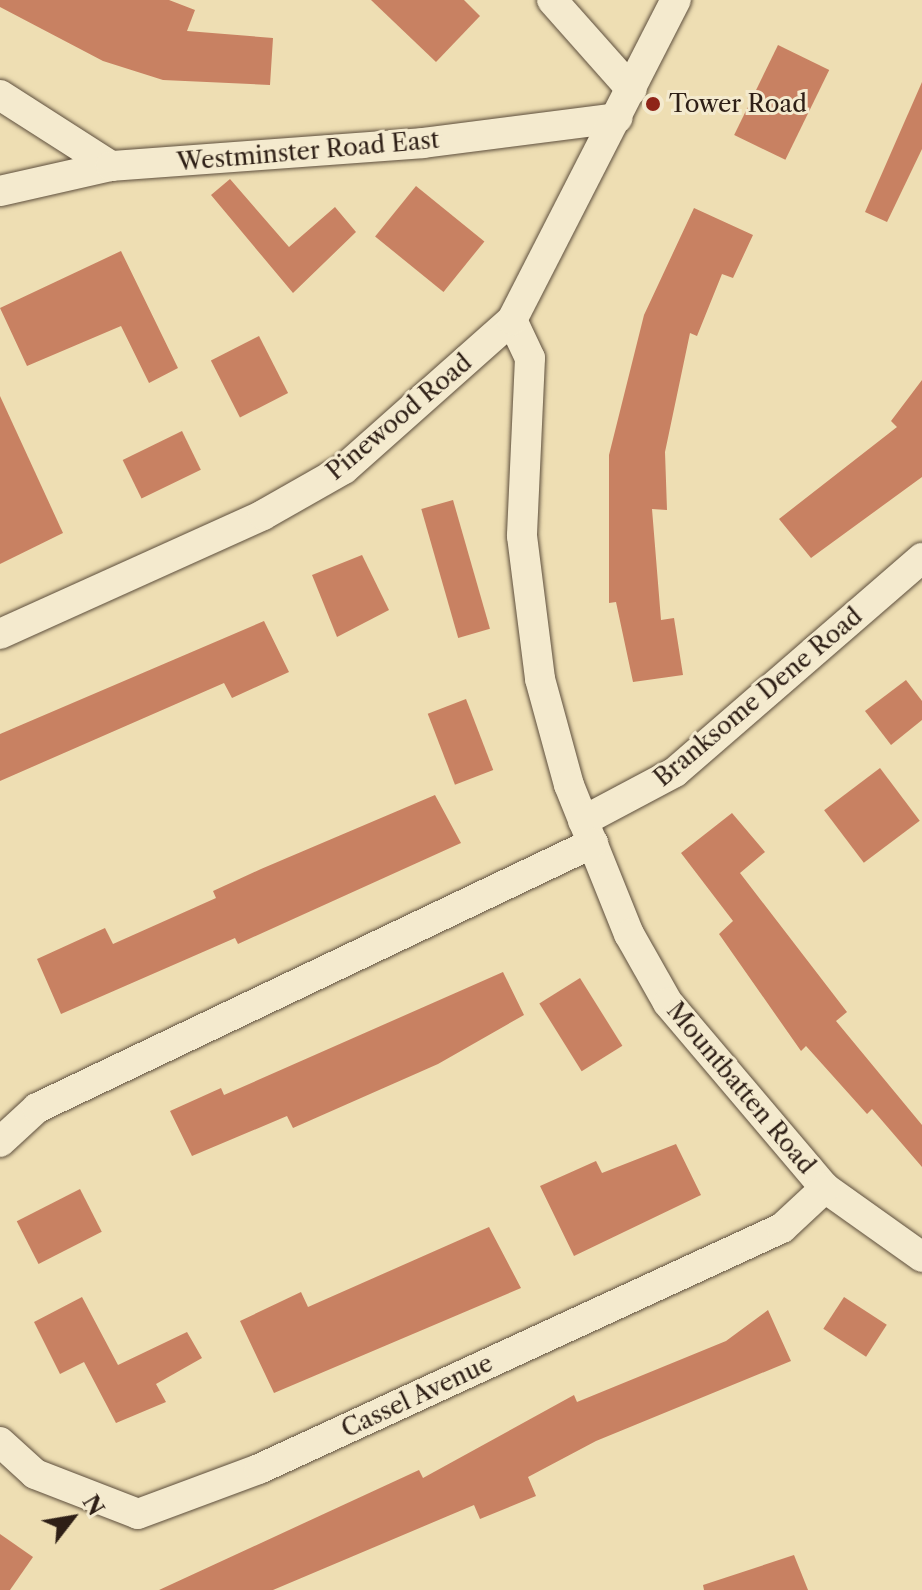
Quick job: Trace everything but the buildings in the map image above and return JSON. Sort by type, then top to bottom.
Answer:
[{"type":"street","points":[[552,0],[632,90],[676,0]]},
{"type":"street","name":"Pinewood Road","points":[[0,634],[263,515],[344,469],[512,320],[632,90]]},
{"type":"street","points":[[0,95],[111,166]]},
{"type":"street","name":"Westminster Road East","points":[[0,191],[111,166],[423,143],[617,118]]},
{"type":"street","name":"Mountbatten Road","points":[[512,320],[530,358],[522,536],[540,679],[588,832],[629,934],[668,1003],[825,1188],[922,1257]]},
{"type":"street","name":"Branksome Dene Road","points":[[588,832],[675,772],[922,558]]},
{"type":"street","points":[[0,1142],[37,1108],[588,832]]},
{"type":"street","name":"Cassel Avenue","points":[[0,1442],[35,1474],[138,1514],[259,1469],[782,1228],[825,1188]]},
{"type":"place","name":"Tower Road","points":[[653,104]]}]
